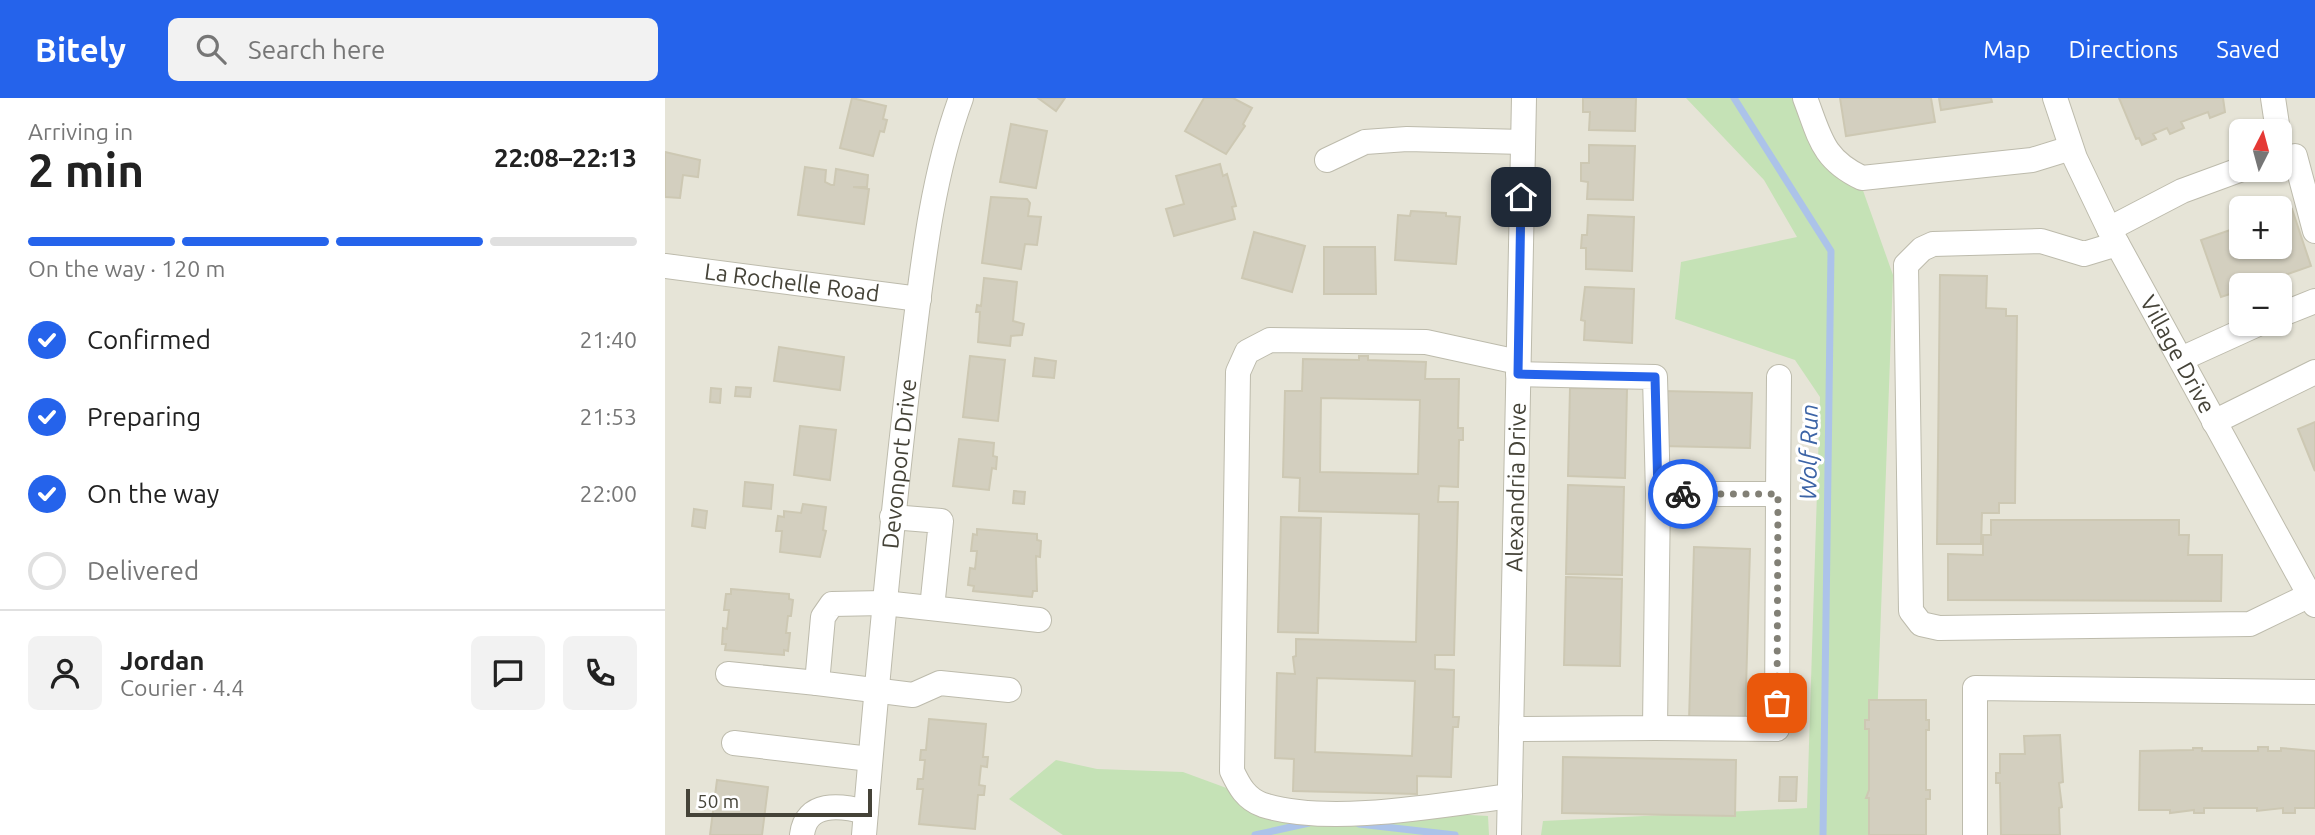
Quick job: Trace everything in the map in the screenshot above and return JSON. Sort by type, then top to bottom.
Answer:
[{"type":"street","name":"Devonport Drive","points":[[865,823],[892,517],[919,299],[939,175],[961,98]]},
{"type":"street","name":"Alexandria Drive","points":[[1509,835],[1524,98]]},
{"type":"street","points":[[1805,98],[1825,148],[1840,168],[1862,178],[2032,160],[2071,148]]},
{"type":"street","name":"Village Drive","points":[[2056,98],[2071,148],[2113,237],[2214,422],[2306,566],[2312,600]]},
{"type":"street","points":[[2273,98],[2277,119]]},
{"type":"street","points":[[1327,160],[1365,142],[1407,139],[1523,142]]},
{"type":"street","points":[[2293,160],[2315,231]]},
{"type":"street","points":[[2229,174],[2182,191],[2084,254],[2041,241],[1933,244],[1921,249],[1906,265],[1911,611],[1921,624],[1939,628],[2250,624],[2312,600]]},
{"type":"street","name":"La Rochelle Road","points":[[665,266],[919,299]]},
{"type":"street","points":[[2292,310],[2315,300]]},
{"type":"street","points":[[2181,359],[2232,336]]},
{"type":"street","points":[[1510,796],[1420,810],[1318,813],[1262,805],[1241,790],[1232,771],[1234,490],[1238,372],[1247,352],[1270,340],[1426,342],[1518,368],[1655,377],[1658,494],[1655,728]]},
{"type":"street","points":[[2214,422],[2315,372]]},
{"type":"street","points":[[1511,729],[1777,729],[1779,377]]},
{"type":"street","points":[[1658,494],[1778,494]]},
{"type":"street","points":[[892,517],[941,522],[932,608]]},
{"type":"street","points":[[817,683],[823,617],[832,604],[884,603],[1038,620]]},
{"type":"street","points":[[728,674],[913,695],[940,683],[1009,690]]},
{"type":"street","points":[[1975,835],[1975,688],[2315,692]]},
{"type":"street","points":[[734,743],[870,759]]},
{"type":"street","points":[[802,835],[804,823],[813,812],[839,805],[865,823]]},
{"type":"shaded area","points":[[665,98],[2315,98],[2315,835],[665,835]]},
{"type":"green space","points":[[1686,98],[1796,98],[1855,168],[1893,275],[1873,835],[1541,835],[1543,821],[1807,808],[1820,397],[1795,360],[1675,319],[1681,262],[1797,237],[1764,180]]},
{"type":"green space","points":[[1056,760],[1097,769],[1183,772],[1270,804],[1488,816],[1489,835],[1063,835],[1009,799]]},
{"type":"building","points":[[852,98],[886,106],[884,132],[880,131],[873,156],[840,148]]},
{"type":"building","points":[[1038,98],[1065,98],[1056,111]]},
{"type":"building","points":[[1204,98],[1233,98],[1252,108],[1243,124],[1245,126],[1226,154],[1185,131]]},
{"type":"building","points":[[1583,98],[1636,98],[1635,131],[1589,130],[1590,112],[1583,112]]},
{"type":"building","points":[[1840,98],[1931,98],[1935,122],[1846,136]]},
{"type":"building","points":[[1939,98],[1991,98],[1992,102],[1941,110]]},
{"type":"building","points":[[2119,98],[2223,98],[2225,112],[2210,118],[2208,112],[2181,122],[2184,128],[2170,134],[2167,128],[2153,134],[2156,139],[2142,145],[2139,138],[2136,139]]},
{"type":"building","points":[[1011,124],[1047,131],[1036,188],[1000,182]]},
{"type":"building","points":[[1589,145],[1635,146],[1633,200],[1587,199],[1588,182],[1581,181],[1581,163],[1589,163]]},
{"type":"building","points":[[665,152],[700,160],[698,177],[683,175],[680,198],[665,197]]},
{"type":"building","points":[[1220,164],[1223,176],[1227,174],[1236,206],[1232,207],[1235,219],[1174,236],[1166,209],[1184,204],[1176,176]]},
{"type":"building","points":[[805,167],[826,170],[825,182],[831,185],[834,185],[836,169],[868,175],[867,187],[853,187],[869,189],[864,224],[798,215]]},
{"type":"building","points":[[991,197],[1027,199],[1030,203],[1028,216],[1041,217],[1037,245],[1025,244],[1021,269],[982,263]]},
{"type":"building","points":[[2292,209],[2311,266],[2291,273],[2229,273],[2229,294],[2221,297],[2201,240],[2229,230],[2229,259],[2292,259]]},
{"type":"building","points":[[1411,211],[1446,213],[1446,216],[1460,217],[1456,264],[1395,260],[1398,215],[1410,216]]},
{"type":"building","points":[[1588,215],[1634,217],[1632,271],[1586,269],[1586,248],[1581,248],[1582,235],[1587,235]]},
{"type":"building","points":[[1254,232],[1305,246],[1292,292],[1242,278]]},
{"type":"building","points":[[1324,247],[1375,247],[1376,294],[1324,294]]},
{"type":"building","points":[[1940,275],[1987,276],[1986,308],[2006,309],[2006,316],[2017,316],[2015,503],[1999,503],[1999,513],[1982,513],[1981,544],[1937,544]]},
{"type":"building","points":[[984,278],[1017,282],[1013,321],[1024,324],[1022,335],[1011,336],[1010,346],[978,342],[980,312],[976,312],[977,305],[981,306]]},
{"type":"building","points":[[1585,287],[1634,289],[1632,343],[1584,340],[1585,321],[1581,320]]},
{"type":"building","points":[[779,347],[844,357],[840,390],[774,381]]},
{"type":"building","points":[[970,356],[1005,360],[998,421],[963,417]]},
{"type":"building","points":[[1359,356],[1368,356],[1368,360],[1426,362],[1425,379],[1459,379],[1458,428],[1463,428],[1463,440],[1459,440],[1458,487],[1439,486],[1438,502],[1458,502],[1454,655],[1435,655],[1435,669],[1454,670],[1453,717],[1459,717],[1458,727],[1453,727],[1451,777],[1417,776],[1417,794],[1293,791],[1294,759],[1275,758],[1277,673],[1295,674],[1293,657],[1296,656],[1296,639],[1416,642],[1419,514],[1299,511],[1300,478],[1283,477],[1285,391],[1302,391],[1303,359],[1359,360]],"holes":[[[1321,398],[1420,400],[1418,474],[1320,472]],[[1317,678],[1415,681],[1412,756],[1315,752]]]},
{"type":"building","points":[[1035,358],[1056,361],[1054,378],[1033,376]]},
{"type":"building","points":[[736,387],[751,388],[750,397],[735,396]]},
{"type":"building","points":[[711,388],[721,389],[720,403],[710,402]]},
{"type":"building","points":[[1570,388],[1627,389],[1625,478],[1568,476]]},
{"type":"building","points":[[1663,391],[1752,393],[1750,448],[1662,446]]},
{"type":"building","points":[[2315,422],[2315,471],[2298,429]]},
{"type":"building","points":[[800,426],[836,430],[830,480],[794,475]]},
{"type":"building","points":[[959,439],[994,443],[996,469],[992,468],[989,490],[953,486]]},
{"type":"building","points":[[745,482],[773,485],[771,509],[743,506]]},
{"type":"building","points":[[1568,485],[1624,487],[1622,575],[1566,574]]},
{"type":"building","points":[[1014,491],[1025,492],[1024,504],[1013,503]]},
{"type":"building","points":[[803,504],[826,507],[823,530],[826,531],[820,557],[780,552],[782,531],[776,531],[778,516],[784,517],[784,511],[801,513]]},
{"type":"building","points":[[694,509],[707,511],[705,528],[692,526]]},
{"type":"building","points":[[1281,517],[1321,518],[1318,633],[1278,632]]},
{"type":"building","points":[[1991,520],[2179,520],[2179,535],[2189,535],[2188,555],[2222,555],[2221,601],[1948,600],[1948,554],[1983,555],[1983,535],[1991,535]]},
{"type":"building","points":[[977,529],[1037,534],[1037,540],[1041,541],[1040,557],[1036,556],[1037,591],[1033,591],[1032,597],[973,591],[974,586],[968,585],[970,568],[975,569],[977,551],[971,551],[973,534],[977,535]]},
{"type":"building","points":[[1694,547],[1750,549],[1745,723],[1689,721]]},
{"type":"building","points":[[1566,577],[1622,579],[1620,666],[1564,665]]},
{"type":"building","points":[[731,589],[789,594],[789,599],[793,600],[786,633],[790,633],[788,651],[784,650],[784,655],[725,650],[726,644],[722,644],[723,628],[727,629],[729,610],[724,610],[726,594],[731,594]]},
{"type":"building","points":[[1869,700],[1926,700],[1929,730],[1926,730],[1926,790],[1930,790],[1930,799],[1926,799],[1926,835],[1869,835],[1869,798],[1866,798],[1869,790],[1869,729],[1865,729],[1865,720],[1869,720]]},
{"type":"building","points":[[929,719],[986,724],[983,757],[988,757],[987,767],[981,766],[979,785],[985,786],[984,795],[978,795],[975,829],[919,824],[923,789],[917,789],[918,779],[923,779],[925,760],[920,760],[921,750],[926,750]]},
{"type":"building","points":[[2060,735],[2063,782],[2059,783],[2062,807],[2059,808],[2060,835],[2001,835],[2000,783],[1996,783],[1996,773],[2000,773],[2000,754],[2025,754],[2024,736]]},
{"type":"building","points":[[2258,747],[2268,747],[2268,751],[2281,751],[2281,748],[2315,751],[2315,808],[2295,808],[2295,813],[2283,813],[2283,808],[2257,811],[2257,808],[2204,808],[2204,813],[2194,813],[2194,810],[2170,813],[2170,810],[2139,810],[2140,751],[2202,748],[2202,751],[2258,751]]},
{"type":"building","points":[[1563,757],[1736,760],[1735,816],[1562,813]]},
{"type":"building","points":[[1780,777],[1797,777],[1796,801],[1779,801]]},
{"type":"building","points":[[717,780],[768,787],[762,835],[710,835]]},
{"type":"waterway","name":"Wolf Run","points":[[1734,98],[1831,251],[1823,835]]},
{"type":"waterway","points":[[1255,835],[1309,823]]},
{"type":"waterway","points":[[1359,824],[1455,835]]},
{"type":"way so far","points":[[1683,494],[1778,494],[1777,703]]},
{"type":"route","points":[[1521,197],[1518,374],[1655,377],[1658,494],[1683,494]]}]
